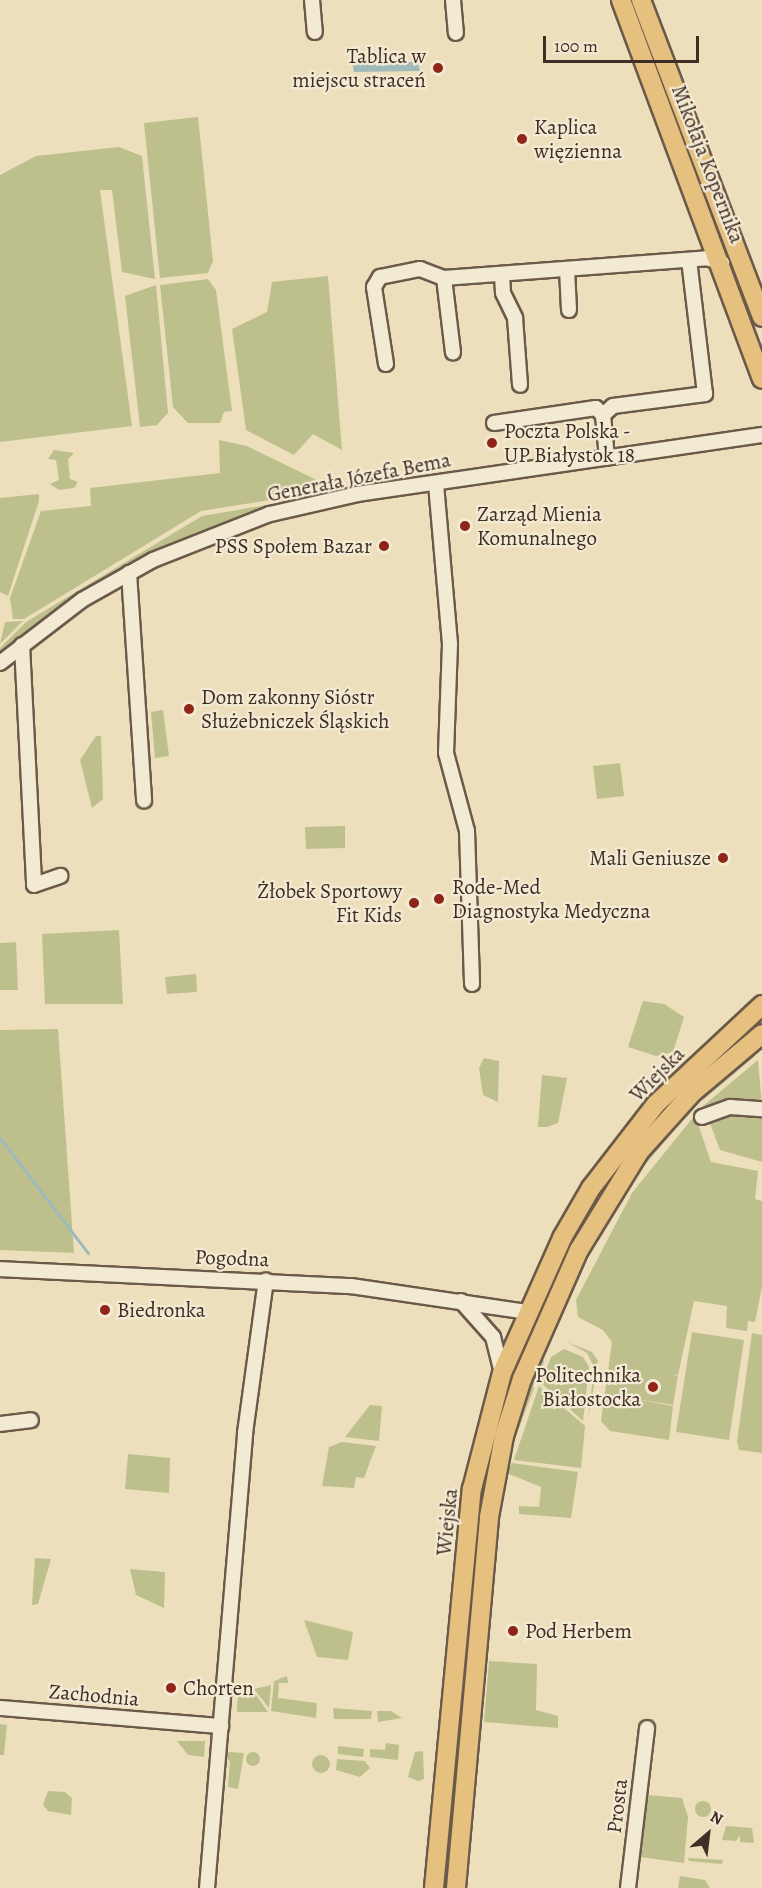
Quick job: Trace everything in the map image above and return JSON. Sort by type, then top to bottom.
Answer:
[{"type":"main road","name":"Mikołaja Kopernika","points":[[621,0],[714,239],[715,260],[735,302],[762,379]]},
{"type":"main road","name":"Mikołaja Kopernika","points":[[641,0],[759,309]]},
{"type":"main road","points":[[735,302],[742,292],[759,309]]},
{"type":"main road","name":"Wiejska","points":[[434,1888],[472,1489],[502,1373],[562,1238],[627,1139],[669,1091],[762,1005]]},
{"type":"main road","name":"Wiejska","points":[[456,1888],[496,1474],[522,1379],[590,1228],[639,1152],[693,1092],[762,1034]]},
{"type":"main road","points":[[528,1312],[548,1320]]},
{"type":"main road","points":[[452,1691],[465,1701],[474,1691]]},
{"type":"main road","points":[[446,1744],[468,1746]]},
{"type":"street","points":[[312,0],[315,32]]},
{"type":"street","points":[[453,0],[456,33]]},
{"type":"street","points":[[603,415],[613,406],[705,394],[689,260]]},
{"type":"street","points":[[386,364],[376,279],[420,269],[444,278],[715,260]]},
{"type":"street","points":[[567,269],[569,310]]},
{"type":"street","points":[[502,274],[503,293],[514,318],[520,386]]},
{"type":"street","points":[[444,278],[453,352]]},
{"type":"street","points":[[494,423],[596,408],[603,415],[607,458]]},
{"type":"street","name":"Generała Józefa Bema","points":[[0,663],[22,645],[129,573],[196,540],[270,514],[436,484],[762,435]]},
{"type":"street","points":[[436,484],[450,644],[446,753],[467,831],[472,984]]},
{"type":"street","points":[[129,573],[144,801]]},
{"type":"street","points":[[22,645],[34,885],[60,876]]},
{"type":"street","points":[[702,1117],[730,1107],[762,1109]]},
{"type":"street","name":"Pogodna","points":[[0,1269],[266,1280],[460,1301],[528,1312]]},
{"type":"street","points":[[207,1888],[247,1415],[266,1280]]},
{"type":"street","points":[[460,1301],[493,1337],[502,1373]]},
{"type":"street","points":[[0,1424],[31,1420]]},
{"type":"street","name":"Zachodnia","points":[[0,1708],[221,1726]]},
{"type":"street","name":"Prosta","points":[[628,1888],[647,1728]]},
{"type":"green space","points":[[628,0],[635,0],[743,285],[736,284]]},
{"type":"green space","points":[[198,117],[213,261],[208,273],[160,278],[144,123]]},
{"type":"green space","points":[[119,147],[142,156],[155,279],[122,272],[112,190],[100,190],[132,426],[0,442],[0,175],[36,156]]},
{"type":"green space","points":[[328,276],[342,450],[313,434],[294,455],[246,430],[232,329],[267,312],[272,282]]},
{"type":"green space","points":[[208,279],[216,290],[232,411],[224,412],[220,423],[188,423],[173,407],[160,285]]},
{"type":"green space","points":[[156,285],[168,413],[157,425],[140,427],[125,296]]},
{"type":"green space","points":[[219,440],[247,446],[329,486],[326,491],[201,511],[24,619],[13,619],[10,598],[41,511],[91,506],[90,488],[220,473]]},
{"type":"green space","points":[[54,450],[74,453],[68,459],[70,479],[78,482],[74,488],[59,490],[50,484],[59,480],[56,460],[48,459]]},
{"type":"green space","points":[[39,494],[39,501],[8,596],[0,592],[0,498]]},
{"type":"green space","points":[[308,498],[239,518],[132,564],[59,609],[0,656],[0,648],[26,622],[202,516]]},
{"type":"green space","points":[[23,621],[0,644],[5,622]]},
{"type":"green space","points":[[163,710],[169,756],[155,758],[151,712]]},
{"type":"green space","points":[[96,736],[101,736],[103,799],[92,808],[80,760]]},
{"type":"green space","points":[[620,763],[624,796],[597,799],[593,766]]},
{"type":"green space","points":[[345,826],[345,848],[306,849],[305,827]]},
{"type":"green space","points":[[119,930],[123,1004],[45,1004],[42,934]]},
{"type":"green space","points":[[16,942],[18,990],[0,990],[0,943]]},
{"type":"green space","points":[[196,974],[197,992],[167,994],[165,977]]},
{"type":"green space","points":[[643,1001],[664,1004],[684,1017],[673,1052],[656,1056],[628,1047]]},
{"type":"green space","points":[[762,1013],[762,1023],[702,1072],[634,1146],[609,1182],[552,1293],[603,1181],[652,1117]]},
{"type":"green space","points":[[58,1029],[74,1253],[0,1250],[0,1030]]},
{"type":"green space","points":[[754,1054],[755,1056],[703,1100],[704,1093]]},
{"type":"green space","points":[[484,1058],[499,1061],[498,1102],[483,1095],[479,1068]]},
{"type":"green space","points":[[758,1060],[762,1106],[704,1109],[703,1106]]},
{"type":"green space","points":[[542,1075],[567,1078],[558,1123],[547,1127],[538,1127]]},
{"type":"green space","points":[[728,1110],[762,1111],[762,1162],[720,1150],[708,1118]]},
{"type":"green space","points":[[690,1112],[670,1135],[645,1165],[648,1155]]},
{"type":"green space","points":[[695,1115],[711,1162],[758,1171],[755,1199],[762,1201],[762,1287],[755,1322],[748,1321],[747,1331],[726,1328],[727,1306],[694,1301],[678,1375],[670,1374],[678,1376],[673,1405],[617,1396],[673,1406],[669,1440],[610,1431],[601,1421],[612,1342],[603,1330],[578,1317],[576,1300],[632,1193]]},
{"type":"green space","points":[[692,1332],[744,1340],[729,1440],[676,1432]]},
{"type":"green space","points":[[752,1333],[762,1335],[762,1453],[739,1450],[737,1441]]},
{"type":"green space","points":[[567,1342],[592,1352],[598,1361],[588,1421],[594,1367],[587,1353]]},
{"type":"green space","points":[[564,1349],[583,1357],[589,1367],[583,1421],[541,1383],[551,1357]]},
{"type":"green space","points":[[542,1357],[544,1362],[505,1465],[526,1395]]},
{"type":"green space","points":[[539,1386],[585,1426],[581,1468],[514,1460]]},
{"type":"green space","points":[[370,1405],[382,1406],[379,1441],[345,1437]]},
{"type":"green space","points":[[342,1442],[376,1446],[364,1478],[356,1477],[354,1488],[322,1486],[329,1447]]},
{"type":"green space","points":[[128,1454],[170,1458],[169,1493],[125,1489]]},
{"type":"green space","points":[[489,1454],[477,1548],[467,1669],[463,1632],[478,1484]]},
{"type":"green space","points":[[512,1463],[578,1472],[571,1518],[519,1514],[519,1506],[539,1507],[541,1487],[507,1473]]},
{"type":"green space","points":[[35,1558],[51,1559],[38,1604],[32,1605]]},
{"type":"green space","points":[[130,1569],[165,1572],[164,1608],[136,1595]]},
{"type":"green space","points":[[304,1620],[353,1632],[348,1660],[317,1657]]},
{"type":"green space","points":[[489,1661],[537,1664],[536,1710],[558,1716],[558,1728],[484,1722]]},
{"type":"green space","points":[[287,1676],[288,1683],[279,1683],[278,1698],[317,1703],[316,1718],[271,1711],[274,1681]]},
{"type":"green space","points":[[271,1685],[269,1708],[254,1689]]},
{"type":"green space","points":[[238,1687],[251,1688],[268,1712],[237,1712]]},
{"type":"green space","points":[[333,1708],[372,1711],[371,1719],[334,1719]]},
{"type":"green space","points":[[377,1711],[391,1711],[402,1718],[378,1722]]},
{"type":"green space","points":[[0,1724],[7,1725],[4,1755],[0,1755]]},
{"type":"green space","points":[[177,1741],[205,1741],[204,1757],[188,1755]]},
{"type":"green space","points":[[386,1743],[399,1745],[398,1760],[370,1757],[370,1749],[385,1750]]},
{"type":"green space","points":[[338,1746],[364,1749],[363,1757],[338,1754]]},
{"type":"green space","points":[[423,1751],[424,1779],[418,1781],[408,1777],[415,1752]]},
{"type":"green space","points":[[229,1752],[244,1753],[238,1789],[228,1787],[230,1761],[224,1756]]},
{"type":"green space","points":[[253,1752],[258,1754],[260,1759],[258,1764],[253,1766],[248,1764],[246,1759],[248,1754]]},
{"type":"green space","points":[[321,1755],[327,1758],[330,1764],[327,1770],[321,1773],[315,1770],[312,1764],[315,1758]]},
{"type":"green space","points":[[337,1759],[365,1761],[370,1768],[360,1777],[336,1770]]},
{"type":"green space","points":[[48,1791],[65,1792],[72,1798],[71,1815],[48,1811],[43,1805]]},
{"type":"green space","points":[[647,1795],[682,1798],[688,1817],[684,1863],[640,1857]]},
{"type":"green space","points":[[703,1801],[711,1809],[703,1817],[695,1809]]},
{"type":"green space","points":[[726,1826],[752,1828],[754,1843],[740,1842],[740,1835],[736,1841],[722,1840]]},
{"type":"green space","points":[[449,1827],[449,1888],[441,1888]]},
{"type":"green space","points":[[688,1858],[723,1860],[722,1864],[689,1861]]},
{"type":"green space","points":[[680,1876],[705,1880],[710,1888],[678,1888]]},
{"type":"water","points":[[352,61],[418,62],[420,71],[354,72]]},
{"type":"waterway","points":[[0,1138],[88,1253]]},
{"type":"place","name":"Tablica w miejscu straceń","points":[[438,68]]},
{"type":"place","name":"Kaplica więzienna","points":[[522,139]]},
{"type":"place","name":"Poczta Polska - UP Białystok 18","points":[[492,443]]},
{"type":"place","name":"Zarząd Mienia Komunalnego","points":[[465,526]]},
{"type":"place","name":"PSS Społem Bazar","points":[[384,546]]},
{"type":"place","name":"Dom zakonny Sióstr Służebniczek Śląskich","points":[[189,709]]},
{"type":"place","name":"Mali Geniusze","points":[[723,858]]},
{"type":"place","name":"Rode-Med Diagnostyka Medyczna","points":[[439,899]]},
{"type":"place","name":"Żłobek Sportowy Fit Kids","points":[[414,903]]},
{"type":"place","name":"Biedronka","points":[[105,1310]]},
{"type":"place","name":"Politechnika Białostocka","points":[[653,1387]]},
{"type":"place","name":"Pod Herbem","points":[[513,1631]]},
{"type":"place","name":"Chorten","points":[[171,1688]]}]
